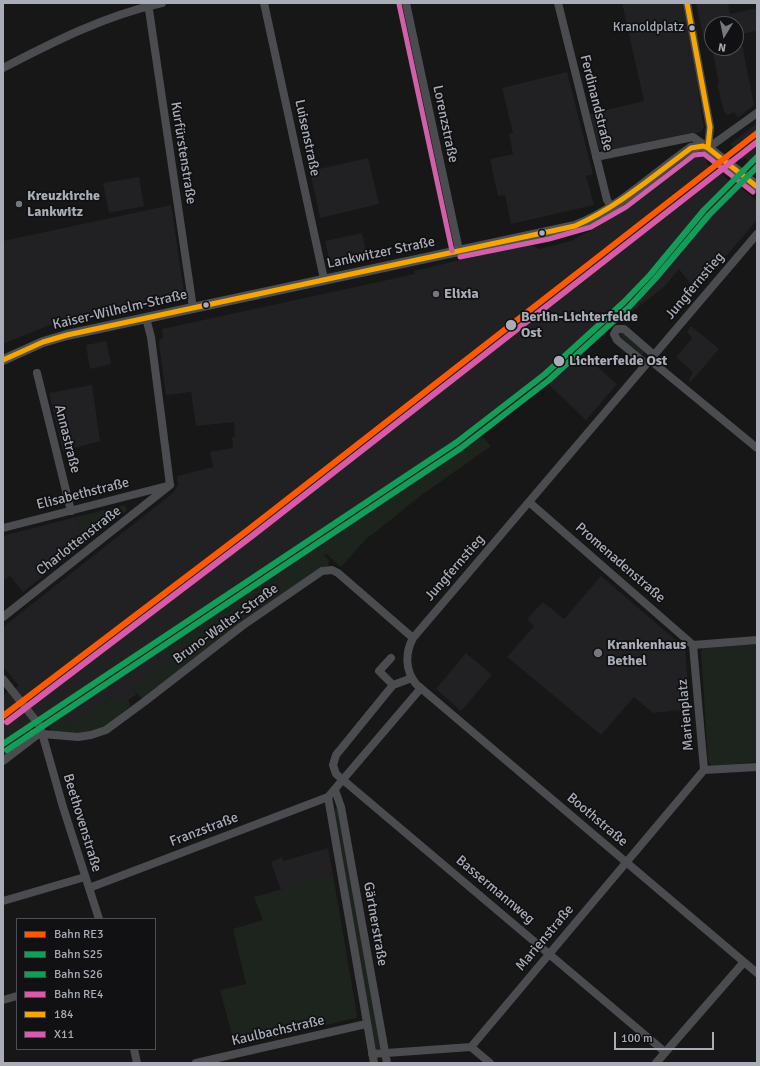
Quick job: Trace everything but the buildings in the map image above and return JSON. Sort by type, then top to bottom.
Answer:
[{"type":"main road","points":[[612,208],[691,148],[708,148],[757,186]]},
{"type":"main road","name":"Lankwitzer Straße","points":[[246,296],[575,226],[612,208]]},
{"type":"main road","name":"Kaiser-Wilhelm-Straße","points":[[3,360],[31,346],[58,337],[246,296]]},
{"type":"street","points":[[3,68],[68,35],[148,5],[162,3]]},
{"type":"street","name":"Luisenstraße","points":[[264,3],[324,279]]},
{"type":"street","name":"Lorenzstraße","points":[[406,3],[459,250]]},
{"type":"street","name":"Ferdinandstraße","points":[[558,3],[607,200],[612,208]]},
{"type":"street","points":[[687,3],[710,127],[708,148]]},
{"type":"street","name":"Kurfürstenstraße","points":[[148,5],[193,308]]},
{"type":"street","points":[[708,148],[757,113]]},
{"type":"street","points":[[596,157],[692,137],[708,148]]},
{"type":"street","name":"Jungfernstieg","points":[[421,688],[412,678],[406,657],[408,647],[413,638],[757,234]]},
{"type":"street","points":[[146,318],[152,344],[170,485]]},
{"type":"street","points":[[650,359],[757,448]]},
{"type":"street","name":"Annastraße","points":[[37,374],[71,511]]},
{"type":"street","name":"Elisabethstraße","points":[[3,528],[170,485]]},
{"type":"street","name":"Charlottenstraße","points":[[3,617],[170,485]]},
{"type":"street","name":"Promenadenstraße","points":[[529,502],[693,645]]},
{"type":"street","name":"Bruno-Walter-Straße","points":[[43,734],[78,737],[91,735],[106,730],[242,626],[312,578],[327,570],[338,573],[413,638]]},
{"type":"street","points":[[693,645],[757,640]]},
{"type":"street","name":"Marienplatz","points":[[693,645],[704,770]]},
{"type":"street","points":[[391,658],[379,672],[393,685],[412,678]]},
{"type":"street","name":"Beethovenstraße","points":[[3,679],[40,726],[99,918]]},
{"type":"street","name":"Bassermannweg","points":[[393,685],[336,755],[333,765],[334,770],[665,1052]]},
{"type":"street","points":[[328,797],[421,688]]},
{"type":"street","name":"Boothstraße","points":[[421,688],[757,973]]},
{"type":"street","points":[[3,761],[32,738],[43,734]]},
{"type":"street","points":[[704,770],[757,767]]},
{"type":"street","name":"Marienstraße","points":[[471,1047],[704,770]]},
{"type":"street","name":"Gärtnerstraße","points":[[335,790],[341,807],[387,1063]]},
{"type":"street","name":"Gärtnerstraße","points":[[328,797],[366,1024],[374,1063]]},
{"type":"street","name":"Franzstraße","points":[[89,888],[328,797]]},
{"type":"street","points":[[3,901],[85,876]]},
{"type":"street","points":[[656,1063],[744,962]]},
{"type":"street","name":"Kaulbachstraße","points":[[196,1063],[366,1024]]},
{"type":"street","points":[[372,1054],[471,1047],[490,1063]]},
{"type":"street","points":[[134,1050],[137,1063]]},
{"type":"shaded area","points":[[622,3],[683,3],[700,92],[699,98],[704,127],[701,132],[605,152],[599,149],[590,114],[644,101]]},
{"type":"shaded area","points":[[696,3],[728,3],[730,14],[757,8],[757,31],[744,33],[744,16],[704,16],[704,41]]},
{"type":"shaded area","points":[[744,54],[754,105],[738,118],[734,112],[728,115],[724,112],[717,84],[719,83],[714,56],[744,56]]},
{"type":"shaded area","points":[[567,72],[593,174],[586,176],[594,205],[511,224],[505,195],[498,196],[490,159],[513,154],[509,134],[513,133],[502,88]]},
{"type":"shaded area","points":[[757,123],[756,168],[745,158],[742,160],[735,154],[737,153],[730,144]]},
{"type":"shaded area","points":[[692,155],[702,155],[710,159],[706,161],[713,171],[716,168],[733,185],[735,183],[757,201],[757,220],[696,291],[679,269],[664,287],[580,352],[617,384],[586,420],[544,380],[478,431],[479,433],[319,540],[224,607],[160,648],[170,661],[132,688],[137,694],[128,700],[125,697],[116,695],[68,726],[61,716],[50,722],[45,719],[31,727],[33,730],[31,734],[3,756],[3,695],[19,686],[3,666],[3,627],[173,493],[178,485],[177,476],[213,467],[210,452],[233,448],[232,437],[235,437],[234,422],[196,426],[191,392],[166,395],[159,344],[160,340],[163,338],[162,329],[415,274],[414,271],[524,245],[531,245],[539,249],[571,241],[599,226]]},
{"type":"shaded area","points":[[368,158],[379,204],[320,218],[310,171]]},
{"type":"shaded area","points":[[139,177],[144,206],[109,213],[103,183]]},
{"type":"shaded area","points":[[171,205],[184,291],[181,296],[47,326],[3,344],[3,241]]},
{"type":"shaded area","points":[[362,233],[367,255],[330,263],[325,241]]},
{"type":"shaded area","points":[[691,326],[719,349],[690,383],[689,379],[693,372],[676,357],[692,338],[687,332]]},
{"type":"shaded area","points":[[621,332],[644,351],[643,354],[639,354],[618,336]]},
{"type":"shaded area","points":[[106,341],[111,364],[90,369],[86,345]]},
{"type":"shaded area","points":[[92,385],[100,441],[63,451],[49,393]]},
{"type":"shaded area","points":[[479,433],[491,446],[420,496],[367,538],[341,567],[326,554],[324,555],[329,560],[328,566],[321,568],[229,631],[142,699],[132,688],[169,661],[159,648],[223,606],[224,607],[319,540]]},
{"type":"shaded area","points":[[125,505],[127,510],[83,545],[76,517]]},
{"type":"shaded area","points":[[76,517],[83,545],[23,592],[10,576],[3,581],[3,536]]},
{"type":"shaded area","name":"Krankenhaus Bethel","points":[[601,576],[685,648],[690,709],[653,713],[634,697],[601,735],[507,657],[534,626],[527,619],[543,602],[564,619]]},
{"type":"shaded area","points":[[757,644],[757,762],[711,766],[708,761],[701,650],[704,648]]},
{"type":"shaded area","points":[[466,653],[492,675],[461,711],[436,689]]},
{"type":"shaded area","points":[[116,695],[121,695],[126,698],[130,703],[130,706],[108,725],[84,734],[53,732],[47,725],[61,716],[68,726]]},
{"type":"shaded area","points":[[337,805],[381,1049],[375,1050],[333,814]]},
{"type":"shaded area","points":[[328,848],[333,875],[281,890],[271,862],[282,857],[283,861]]},
{"type":"shaded area","points":[[333,875],[357,1015],[356,1018],[235,1046],[220,990],[246,984],[233,929],[263,920],[254,897]]},
{"type":"rail line","name":"RE3","points":[[3,716],[248,530],[757,133]]},
{"type":"rail line","name":"RE4","points":[[7,722],[252,536],[757,142]]},
{"type":"rail line","name":"S25","points":[[3,744],[457,442],[545,374],[624,302],[650,275],[704,210],[757,157]]},
{"type":"rail line","name":"S26","points":[[7,750],[461,448],[549,380],[629,307],[655,279],[709,215],[757,167]]},
{"type":"transit line","name":"184","points":[[687,3],[710,127],[708,148]]},
{"type":"transit line","name":"X11","points":[[399,4],[452,251]]},
{"type":"transit line","name":"184","points":[[3,360],[43,342],[67,335],[575,226],[606,210],[621,200],[691,148],[703,146],[708,148],[756,186]]},
{"type":"transit line","name":"X11","points":[[460,257],[549,239],[591,227],[626,207],[694,155],[704,154],[753,192]]},
{"type":"place","name":"Kranoldplatz","points":[[692,28]]},
{"type":"place","name":"Kreuzkirche Lankwitz","points":[[19,204]]},
{"type":"place","name":"Elixia","points":[[436,294]]},
{"type":"place","name":"Berlin-Lichterfelde Ost","points":[[511,325]]},
{"type":"place","name":"Lichterfelde Ost","points":[[559,361]]},
{"type":"place","name":"Krankenhaus Bethel","points":[[598,653]]}]
